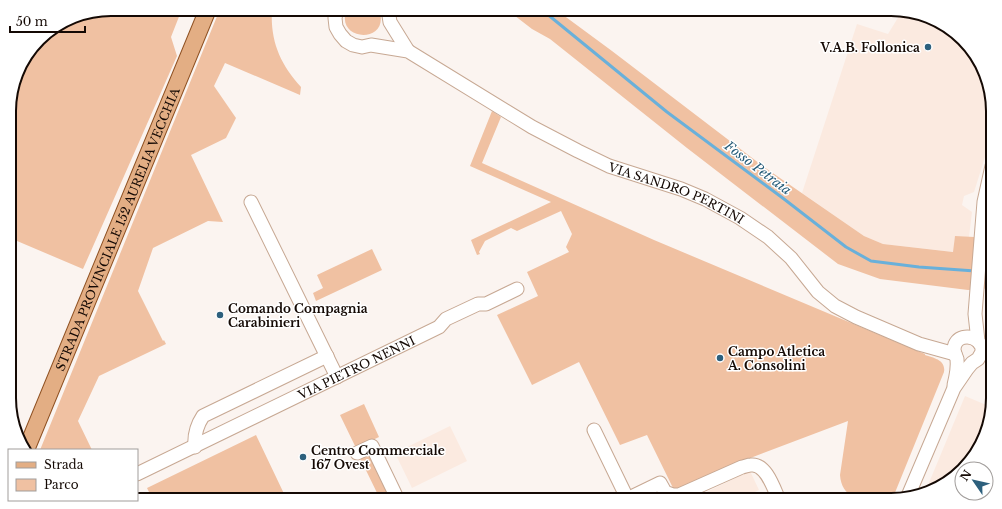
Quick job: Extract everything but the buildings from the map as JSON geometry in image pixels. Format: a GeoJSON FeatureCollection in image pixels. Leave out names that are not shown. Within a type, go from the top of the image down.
{"type":"FeatureCollection","features":[{"type":"Feature","properties":{"kind":"main road","name":"STRADA PROVINCIALE 152 AURELIA VECCHIA"},"geometry":{"type":"LineString","coordinates":[[28,444],[205,16]]}},
{"type":"Feature","properties":{"kind":"street","name":"VIA SANDRO PERTINI"},"geometry":{"type":"LineString","coordinates":[[335,16],[336,26],[340,34],[346,41],[353,45],[362,47],[371,45],[408,51],[532,127],[578,151],[609,166],[694,194],[734,214],[768,237],[781,248],[818,292],[835,306],[890,332],[956,356]]}},
{"type":"Feature","properties":{"kind":"street","name":"VIA SANDRO PERTINI"},"geometry":{"type":"LineString","coordinates":[[389,16],[390,22],[408,51]]}},
{"type":"Feature","properties":{"kind":"street"},"geometry":{"type":"LineString","coordinates":[[910,491],[954,388],[972,363],[980,356],[980,344],[975,314],[986,193]]}},
{"type":"Feature","properties":{"kind":"street"},"geometry":{"type":"LineString","coordinates":[[251,202],[337,377]]}},
{"type":"Feature","properties":{"kind":"street","name":"VIA PIETRO NENNI"},"geometry":{"type":"LineString","coordinates":[[138,474],[438,327],[446,319],[478,304],[486,304],[517,289]]}},
{"type":"Feature","properties":{"kind":"street"},"geometry":{"type":"LineString","coordinates":[[954,388],[956,356],[955,345],[962,338],[975,314]]}},
{"type":"Feature","properties":{"kind":"street"},"geometry":{"type":"LineString","coordinates":[[930,347],[971,337],[986,350]]}},
{"type":"Feature","properties":{"kind":"street","name":"VIA PIETRO NENNI"},"geometry":{"type":"LineString","coordinates":[[195,447],[194,437],[203,416],[327,356]]}},
{"type":"Feature","properties":{"kind":"street"},"geometry":{"type":"LineString","coordinates":[[956,356],[964,363],[972,363]]}},
{"type":"Feature","properties":{"kind":"street"},"geometry":{"type":"LineString","coordinates":[[594,430],[624,493]]}},
{"type":"Feature","properties":{"kind":"street"},"geometry":{"type":"LineString","coordinates":[[356,453],[372,446],[395,493]]}},
{"type":"Feature","properties":{"kind":"street"},"geometry":{"type":"LineString","coordinates":[[684,493],[742,467],[755,465],[765,470],[776,493]]}},
{"type":"Feature","properties":{"kind":"street"},"geometry":{"type":"LineString","coordinates":[[639,493],[660,483],[665,492],[668,493]]}},
{"type":"Feature","properties":{"kind":"shaded area"},"geometry":{"type":"Polygon","coordinates":[[[899,17],[921,21],[944,32],[962,48],[970,58],[979,75],[983,87],[986,111],[986,154],[974,192],[964,196],[962,205],[972,212],[969,237],[955,237],[954,252],[883,244],[864,236],[802,193],[857,24],[888,34],[899,17]]]}},
{"type":"Feature","properties":{"kind":"shaded area"},"geometry":{"type":"Polygon","coordinates":[[[965,396],[985,405],[983,422],[979,434],[970,451],[962,461],[954,461],[954,469],[928,485],[965,396]]]}},
{"type":"Feature","properties":{"kind":"shaded area"},"geometry":{"type":"Polygon","coordinates":[[[450,426],[467,461],[412,488],[395,453],[450,426]]]}},
{"type":"Feature","properties":{"kind":"shaded area"},"geometry":{"type":"Polygon","coordinates":[[[750,471],[759,490],[753,493],[704,493],[750,471]]]}},
{"type":"Feature","properties":{"kind":"green space"},"geometry":{"type":"Polygon","coordinates":[[[105,16],[179,16],[171,37],[177,56],[83,269],[16,241],[16,105],[23,75],[32,58],[44,44],[58,32],[75,23],[105,16]]]}},
{"type":"Feature","properties":{"kind":"green space"},"geometry":{"type":"Polygon","coordinates":[[[217,16],[272,16],[273,31],[278,51],[287,70],[301,87],[300,95],[225,63],[214,86],[236,118],[226,138],[191,155],[223,222],[208,221],[153,248],[138,291],[163,341],[164,340],[166,344],[99,376],[78,421],[92,449],[40,449],[217,16]]]}},
{"type":"Feature","properties":{"kind":"green space"},"geometry":{"type":"Polygon","coordinates":[[[346,16],[380,16],[381,21],[378,29],[371,34],[363,35],[354,33],[348,28],[345,20],[346,16]]]}},
{"type":"Feature","properties":{"kind":"green space"},"geometry":{"type":"Polygon","coordinates":[[[515,16],[564,16],[764,167],[864,236],[883,244],[953,252],[955,236],[986,238],[986,289],[968,290],[880,279],[838,264],[687,148],[550,39],[532,29],[515,16]]]}},
{"type":"Feature","properties":{"kind":"green space","name":"Campo Atletica A. Consolini"},"geometry":{"type":"Polygon","coordinates":[[[492,111],[501,117],[482,163],[654,240],[939,360],[943,365],[944,372],[895,493],[848,493],[846,491],[842,484],[840,475],[848,421],[753,457],[674,490],[647,435],[620,445],[579,362],[532,385],[497,315],[538,296],[527,272],[569,252],[566,247],[572,234],[561,211],[517,231],[511,228],[485,241],[479,252],[480,254],[477,255],[471,240],[551,202],[470,166],[492,111]]]}},
{"type":"Feature","properties":{"kind":"green space"},"geometry":{"type":"Polygon","coordinates":[[[372,249],[382,270],[316,301],[313,293],[323,288],[317,275],[372,249]]]}},
{"type":"Feature","properties":{"kind":"green space"},"geometry":{"type":"Polygon","coordinates":[[[364,404],[379,437],[356,448],[340,415],[364,404]]]}},
{"type":"Feature","properties":{"kind":"green space"},"geometry":{"type":"Polygon","coordinates":[[[256,435],[284,493],[150,493],[147,488],[256,435]]]}},
{"type":"Feature","properties":{"kind":"green space"},"geometry":{"type":"Polygon","coordinates":[[[370,453],[389,493],[377,493],[360,458],[370,453]]]}},
{"type":"Feature","properties":{"kind":"waterway","name":"Fosso Petraia"},"geometry":{"type":"LineString","coordinates":[[550,16],[667,112],[846,247],[871,261],[919,267],[975,271]]}},
{"type":"Feature","properties":{"kind":"waterway","name":"Fosso Petraia"},"geometry":{"type":"LineString","coordinates":[[982,272],[986,272]]}},
{"type":"Feature","properties":{"kind":"place","name":"V.A.B. Follonica"},"geometry":{"type":"Point","coordinates":[928,47]}},
{"type":"Feature","properties":{"kind":"place","name":"Comando Compagnia Carabinieri"},"geometry":{"type":"Point","coordinates":[220,315]}},
{"type":"Feature","properties":{"kind":"place","name":"Campo Atletica A. Consolini"},"geometry":{"type":"Point","coordinates":[720,358]}},
{"type":"Feature","properties":{"kind":"place","name":"Centro Commerciale 167 Ovest"},"geometry":{"type":"Point","coordinates":[303,457]}}]}
